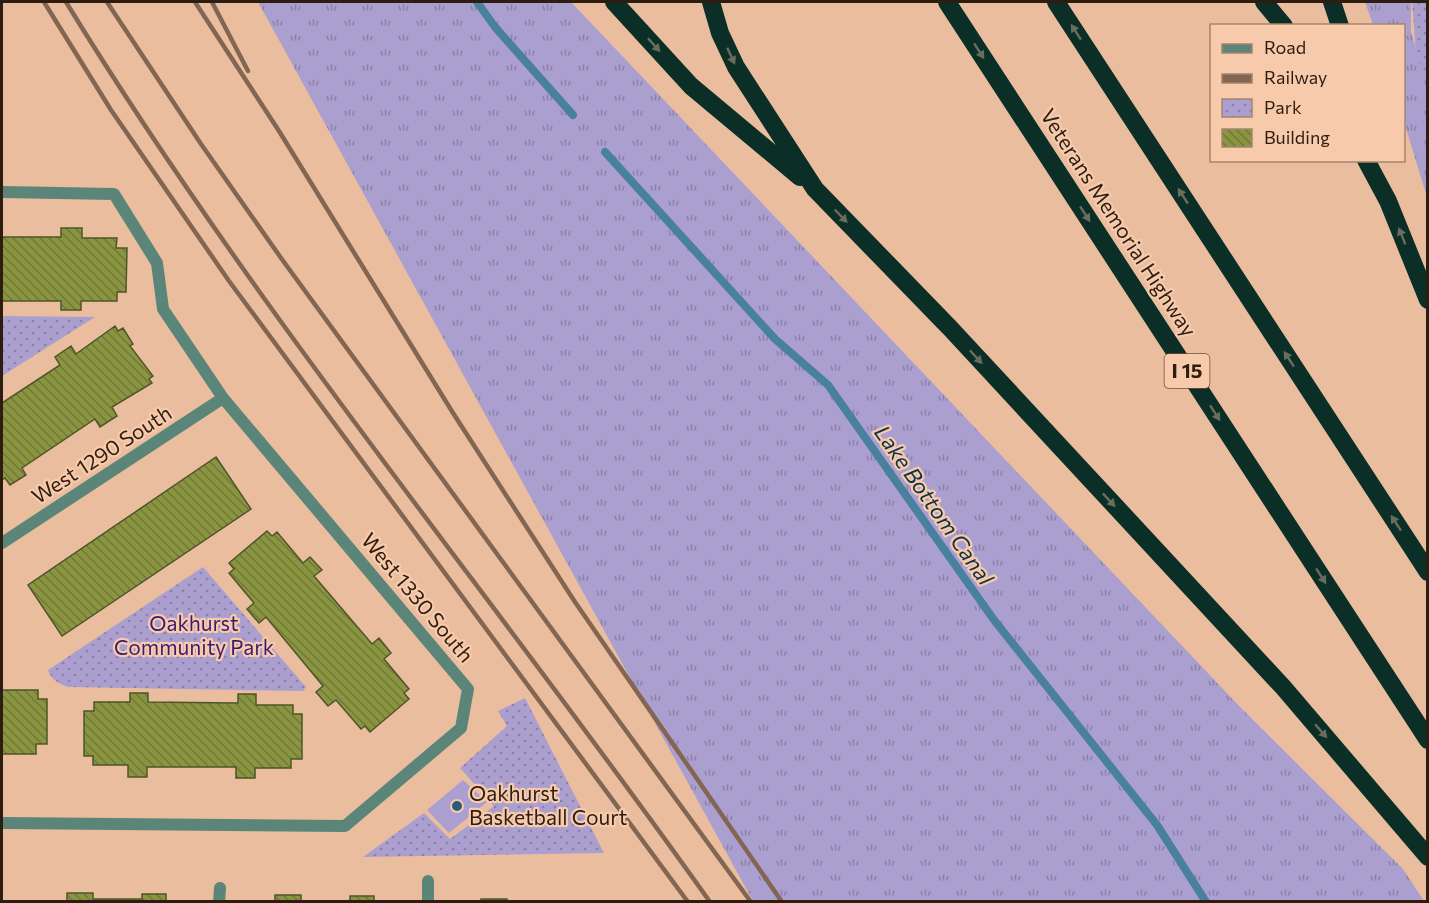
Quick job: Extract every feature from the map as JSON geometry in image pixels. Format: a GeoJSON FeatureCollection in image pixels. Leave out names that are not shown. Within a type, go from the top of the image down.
{"type":"FeatureCollection","features":[{"type":"Feature","properties":{"kind":"highway"},"geometry":{"type":"LineString","coordinates":[[614,2],[691,86],[815,189],[950,328],[1283,687],[1428,857]]}},
{"type":"Feature","properties":{"kind":"highway"},"geometry":{"type":"LineString","coordinates":[[711,2],[720,33],[736,67],[815,189]]}},
{"type":"Feature","properties":{"kind":"highway","name":"Veterans Memorial Highway"},"geometry":{"type":"LineString","coordinates":[[947,2],[1428,740]]}},
{"type":"Feature","properties":{"kind":"highway"},"geometry":{"type":"LineString","coordinates":[[1056,2],[1428,572]]}},
{"type":"Feature","properties":{"kind":"highway"},"geometry":{"type":"LineString","coordinates":[[1264,2],[1282,24]]}},
{"type":"Feature","properties":{"kind":"highway"},"geometry":{"type":"LineString","coordinates":[[1332,2],[1339,24]]}},
{"type":"Feature","properties":{"kind":"highway"},"geometry":{"type":"LineString","coordinates":[[1367,162],[1388,201],[1428,300]]}},
{"type":"Feature","properties":{"kind":"highway"},"geometry":{"type":"LineString","coordinates":[[1378,162],[1388,201]]}},
{"type":"Feature","properties":{"kind":"street"},"geometry":{"type":"LineString","coordinates":[[2,192],[114,194],[157,263],[163,309],[223,398]]}},
{"type":"Feature","properties":{"kind":"street","name":"West 1290 South"},"geometry":{"type":"LineString","coordinates":[[2,543],[223,398]]}},
{"type":"Feature","properties":{"kind":"street","name":"West 1330 South"},"geometry":{"type":"LineString","coordinates":[[2,823],[345,826],[461,728],[468,689],[223,398]]}},
{"type":"Feature","properties":{"kind":"street"},"geometry":{"type":"LineString","coordinates":[[428,881],[428,902]]}},
{"type":"Feature","properties":{"kind":"street"},"geometry":{"type":"LineString","coordinates":[[219,902],[220,888]]}},
{"type":"Feature","properties":{"kind":"green space"},"geometry":{"type":"Polygon","coordinates":[[[258,2],[571,2],[1242,709],[1403,869],[1424,901],[753,901],[258,2]]]}},
{"type":"Feature","properties":{"kind":"green space"},"geometry":{"type":"Polygon","coordinates":[[[1365,2],[1411,2],[1411,32],[1427,84],[1427,197],[1405,125],[1405,24],[1373,24],[1365,2]]]}},
{"type":"Feature","properties":{"kind":"green space"},"geometry":{"type":"Polygon","coordinates":[[[1412,2],[1427,2],[1427,85],[1416,53],[1412,2]]]}},
{"type":"Feature","properties":{"kind":"green space"},"geometry":{"type":"Polygon","coordinates":[[[2,316],[95,317],[2,376],[2,316]]]}},
{"type":"Feature","properties":{"kind":"green space","name":"Oakhurst Community Park"},"geometry":{"type":"Polygon","coordinates":[[[203,567],[306,687],[303,691],[69,687],[53,679],[48,670],[203,567]]]}},
{"type":"Feature","properties":{"kind":"green space"},"geometry":{"type":"Polygon","coordinates":[[[525,698],[604,853],[363,857],[424,813],[450,839],[494,806],[460,768],[507,726],[498,711],[525,698]]]}},
{"type":"Feature","properties":{"kind":"green space","name":"Oakhurst Basketball Court"},"geometry":{"type":"Polygon","coordinates":[[[463,780],[487,802],[449,833],[427,810],[463,780]]]}},
{"type":"Feature","properties":{"kind":"building"},"geometry":{"type":"Polygon","coordinates":[[[61,228],[82,228],[82,238],[117,238],[116,248],[127,248],[126,292],[117,292],[117,301],[81,301],[81,310],[61,310],[61,301],[2,301],[2,237],[61,237],[61,228]]]}},
{"type":"Feature","properties":{"kind":"building"},"geometry":{"type":"Polygon","coordinates":[[[115,326],[118,331],[123,328],[133,344],[130,346],[153,376],[149,379],[152,383],[112,407],[117,416],[100,427],[95,419],[22,468],[26,475],[10,485],[5,478],[2,480],[2,403],[60,365],[55,357],[71,346],[76,354],[115,326]]]}},
{"type":"Feature","properties":{"kind":"building"},"geometry":{"type":"Polygon","coordinates":[[[216,457],[251,509],[62,636],[28,585],[216,457]]]}},
{"type":"Feature","properties":{"kind":"building"},"geometry":{"type":"Polygon","coordinates":[[[267,531],[272,536],[277,532],[303,563],[310,557],[322,570],[314,576],[372,644],[379,638],[391,653],[384,659],[409,689],[404,693],[409,699],[370,732],[365,726],[361,729],[336,700],[328,706],[316,692],[323,686],[266,617],[259,623],[247,609],[254,603],[229,573],[234,569],[229,563],[267,531]]]}},
{"type":"Feature","properties":{"kind":"building"},"geometry":{"type":"Polygon","coordinates":[[[2,690],[38,690],[38,699],[47,699],[47,744],[36,744],[36,754],[2,754],[2,690]]]}},
{"type":"Feature","properties":{"kind":"building"},"geometry":{"type":"Polygon","coordinates":[[[130,693],[148,693],[148,702],[238,703],[238,694],[256,694],[256,705],[293,705],[293,714],[302,714],[302,759],[291,759],[291,768],[255,768],[255,778],[236,778],[236,767],[147,767],[147,777],[128,777],[128,765],[93,765],[93,756],[84,756],[84,711],[94,711],[94,702],[130,702],[130,693]]]}},
{"type":"Feature","properties":{"kind":"building"},"geometry":{"type":"Polygon","coordinates":[[[67,893],[93,893],[93,899],[142,899],[142,894],[166,894],[166,902],[67,902],[67,893]]]}},
{"type":"Feature","properties":{"kind":"building"},"geometry":{"type":"Polygon","coordinates":[[[275,895],[301,895],[301,902],[275,902],[275,895]]]}},
{"type":"Feature","properties":{"kind":"building"},"geometry":{"type":"Polygon","coordinates":[[[350,896],[374,896],[374,902],[350,902],[350,896]]]}},
{"type":"Feature","properties":{"kind":"building"},"geometry":{"type":"Polygon","coordinates":[[[481,899],[507,899],[507,902],[481,902],[481,899]]]}},
{"type":"Feature","properties":{"kind":"waterway","name":"Lake Bottom Canal"},"geometry":{"type":"LineString","coordinates":[[477,2],[495,27],[573,115]]}},
{"type":"Feature","properties":{"kind":"waterway","name":"Lake Bottom Canal"},"geometry":{"type":"LineString","coordinates":[[605,152],[775,339],[828,385],[994,620],[1157,825],[1206,902]]}},
{"type":"Feature","properties":{"kind":"railway"},"geometry":{"type":"LineString","coordinates":[[44,2],[111,110],[229,281],[688,902]]}},
{"type":"Feature","properties":{"kind":"railway"},"geometry":{"type":"LineString","coordinates":[[66,2],[140,119],[298,346],[547,679],[710,902]]}},
{"type":"Feature","properties":{"kind":"railway"},"geometry":{"type":"LineString","coordinates":[[107,2],[201,144],[281,258],[751,902]]}},
{"type":"Feature","properties":{"kind":"railway"},"geometry":{"type":"LineString","coordinates":[[195,2],[279,131],[453,413],[575,602],[782,902]]}},
{"type":"Feature","properties":{"kind":"railway"},"geometry":{"type":"LineString","coordinates":[[212,2],[248,71]]}},
{"type":"Feature","properties":{"kind":"place","name":"Oakhurst Basketball Court"},"geometry":{"type":"Point","coordinates":[457,806]}}]}
